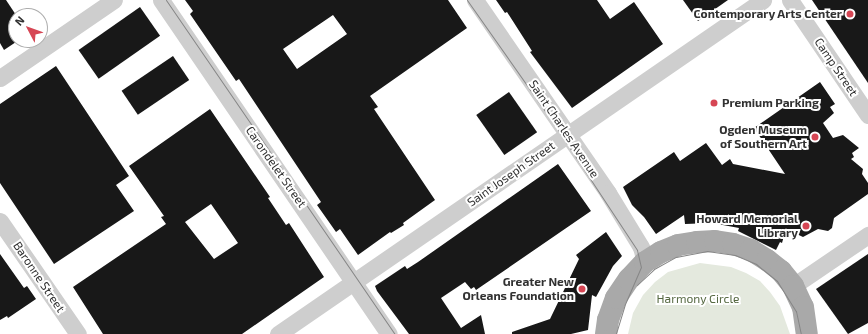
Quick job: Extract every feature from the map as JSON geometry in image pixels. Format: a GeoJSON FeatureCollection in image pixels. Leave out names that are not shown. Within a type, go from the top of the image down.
{"type":"FeatureCollection","features":[{"type":"Feature","properties":{"kind":"main road"},"geometry":{"type":"LineString","coordinates":[[606,334],[608,320],[616,298],[629,279],[645,262],[661,252],[678,246],[709,242],[733,244],[751,250],[767,260],[781,272],[792,286],[803,307],[807,334]]}},
{"type":"Feature","properties":{"kind":"street"},"geometry":{"type":"LineString","coordinates":[[0,78],[114,0]]}},
{"type":"Feature","properties":{"kind":"street","name":"Carondelet Street"},"geometry":{"type":"LineString","coordinates":[[160,0],[355,281],[390,334]]}},
{"type":"Feature","properties":{"kind":"street","name":"Saint Charles Avenue"},"geometry":{"type":"LineString","coordinates":[[475,0],[608,193],[638,243],[645,262]]}},
{"type":"Feature","properties":{"kind":"street","name":"Saint Joseph Street"},"geometry":{"type":"LineString","coordinates":[[278,334],[763,0]]}},
{"type":"Feature","properties":{"kind":"street","name":"Camp Street"},"geometry":{"type":"LineString","coordinates":[[790,0],[868,115]]}},
{"type":"Feature","properties":{"kind":"street","name":"Baronne Street"},"geometry":{"type":"LineString","coordinates":[[0,221],[78,334]]}},
{"type":"Feature","properties":{"kind":"street"},"geometry":{"type":"LineString","coordinates":[[792,286],[868,235]]}},
{"type":"Feature","properties":{"kind":"green space","name":"Harmony Circle"},"geometry":{"type":"Polygon","coordinates":[[[700,263],[731,267],[760,281],[780,306],[790,334],[628,334],[633,313],[643,295],[655,282],[668,272],[700,263]]]}},
{"type":"Feature","properties":{"kind":"building"},"geometry":{"type":"Polygon","coordinates":[[[0,0],[6,0],[11,8],[8,8],[8,47],[4,50],[0,43],[0,0]]]}},
{"type":"Feature","properties":{"kind":"building"},"geometry":{"type":"Polygon","coordinates":[[[185,0],[448,0],[467,28],[370,96],[378,107],[374,109],[435,200],[403,223],[404,225],[391,233],[390,232],[358,255],[340,229],[336,232],[317,205],[321,202],[239,79],[236,81],[190,14],[193,11],[185,0]],[[333,15],[283,49],[297,69],[347,34],[333,15]]]}},
{"type":"Feature","properties":{"kind":"building"},"geometry":{"type":"Polygon","coordinates":[[[496,0],[597,0],[610,19],[634,2],[663,44],[572,108],[530,52],[532,51],[507,12],[505,13],[496,0]]]}},
{"type":"Feature","properties":{"kind":"building"},"geometry":{"type":"Polygon","coordinates":[[[683,0],[728,0],[698,21],[683,0]]]}},
{"type":"Feature","properties":{"kind":"building"},"geometry":{"type":"Polygon","coordinates":[[[812,0],[868,0],[868,83],[812,0]]]}},
{"type":"Feature","properties":{"kind":"building"},"geometry":{"type":"Polygon","coordinates":[[[140,7],[160,36],[99,79],[79,50],[140,7]]]}},
{"type":"Feature","properties":{"kind":"building"},"geometry":{"type":"Polygon","coordinates":[[[173,56],[189,80],[138,115],[122,91],[173,56]]]}},
{"type":"Feature","properties":{"kind":"building"},"geometry":{"type":"Polygon","coordinates":[[[56,66],[129,176],[116,185],[134,211],[54,264],[0,183],[0,104],[56,66]]]}},
{"type":"Feature","properties":{"kind":"building"},"geometry":{"type":"Polygon","coordinates":[[[820,82],[835,104],[830,107],[834,113],[823,123],[833,138],[843,135],[859,148],[852,153],[854,157],[851,159],[863,169],[862,174],[868,183],[868,194],[834,218],[832,228],[828,231],[818,229],[803,237],[786,229],[782,243],[780,242],[776,250],[738,231],[739,228],[712,223],[685,224],[684,215],[656,234],[644,217],[632,205],[623,187],[674,152],[680,161],[706,143],[722,165],[730,159],[733,164],[785,174],[754,128],[820,82]]]}},
{"type":"Feature","properties":{"kind":"building"},"geometry":{"type":"Polygon","coordinates":[[[509,92],[537,132],[504,155],[476,115],[509,92]]]}},
{"type":"Feature","properties":{"kind":"building"},"geometry":{"type":"Polygon","coordinates":[[[210,109],[270,197],[268,198],[286,225],[289,223],[324,277],[242,334],[103,334],[73,287],[166,224],[161,217],[164,216],[129,166],[210,109]],[[211,204],[185,222],[214,259],[238,243],[211,204]]]}},
{"type":"Feature","properties":{"kind":"building"},"geometry":{"type":"Polygon","coordinates":[[[558,164],[591,211],[476,290],[474,287],[471,289],[465,282],[441,298],[461,328],[481,315],[485,334],[409,334],[377,291],[375,286],[405,266],[407,269],[418,262],[558,164]]]}},
{"type":"Feature","properties":{"kind":"building","name":"Greater New Orleans Foundation"},"geometry":{"type":"Polygon","coordinates":[[[606,232],[622,256],[613,266],[596,297],[592,295],[588,330],[571,334],[512,334],[512,332],[550,319],[579,259],[576,255],[606,232]]]}},
{"type":"Feature","properties":{"kind":"building"},"geometry":{"type":"Polygon","coordinates":[[[0,254],[24,288],[27,286],[36,299],[8,318],[7,316],[0,320],[0,254]]]}},
{"type":"Feature","properties":{"kind":"building"},"geometry":{"type":"Polygon","coordinates":[[[868,254],[868,323],[848,334],[816,289],[868,254]]]}},
{"type":"Feature","properties":{"kind":"tram line"},"geometry":{"type":"LineString","coordinates":[[166,0],[395,334]]}},
{"type":"Feature","properties":{"kind":"tram line"},"geometry":{"type":"LineString","coordinates":[[467,0],[554,124],[637,250],[641,267],[625,304],[616,334]]}},
{"type":"Feature","properties":{"kind":"tram line"},"geometry":{"type":"LineString","coordinates":[[637,285],[654,269],[676,257],[707,251],[735,255],[756,264],[777,281],[796,311],[801,334]]}},
{"type":"Feature","properties":{"kind":"place","name":"Contemporary Arts Center"},"geometry":{"type":"Point","coordinates":[850,14]}},
{"type":"Feature","properties":{"kind":"place","name":"Premium Parking"},"geometry":{"type":"Point","coordinates":[714,103]}},
{"type":"Feature","properties":{"kind":"place","name":"Ogden Museum of Southern Art"},"geometry":{"type":"Point","coordinates":[815,137]}},
{"type":"Feature","properties":{"kind":"place","name":"Howard Memorial Library"},"geometry":{"type":"Point","coordinates":[806,226]}},
{"type":"Feature","properties":{"kind":"place","name":"Greater New Orleans Foundation"},"geometry":{"type":"Point","coordinates":[582,289]}}]}
